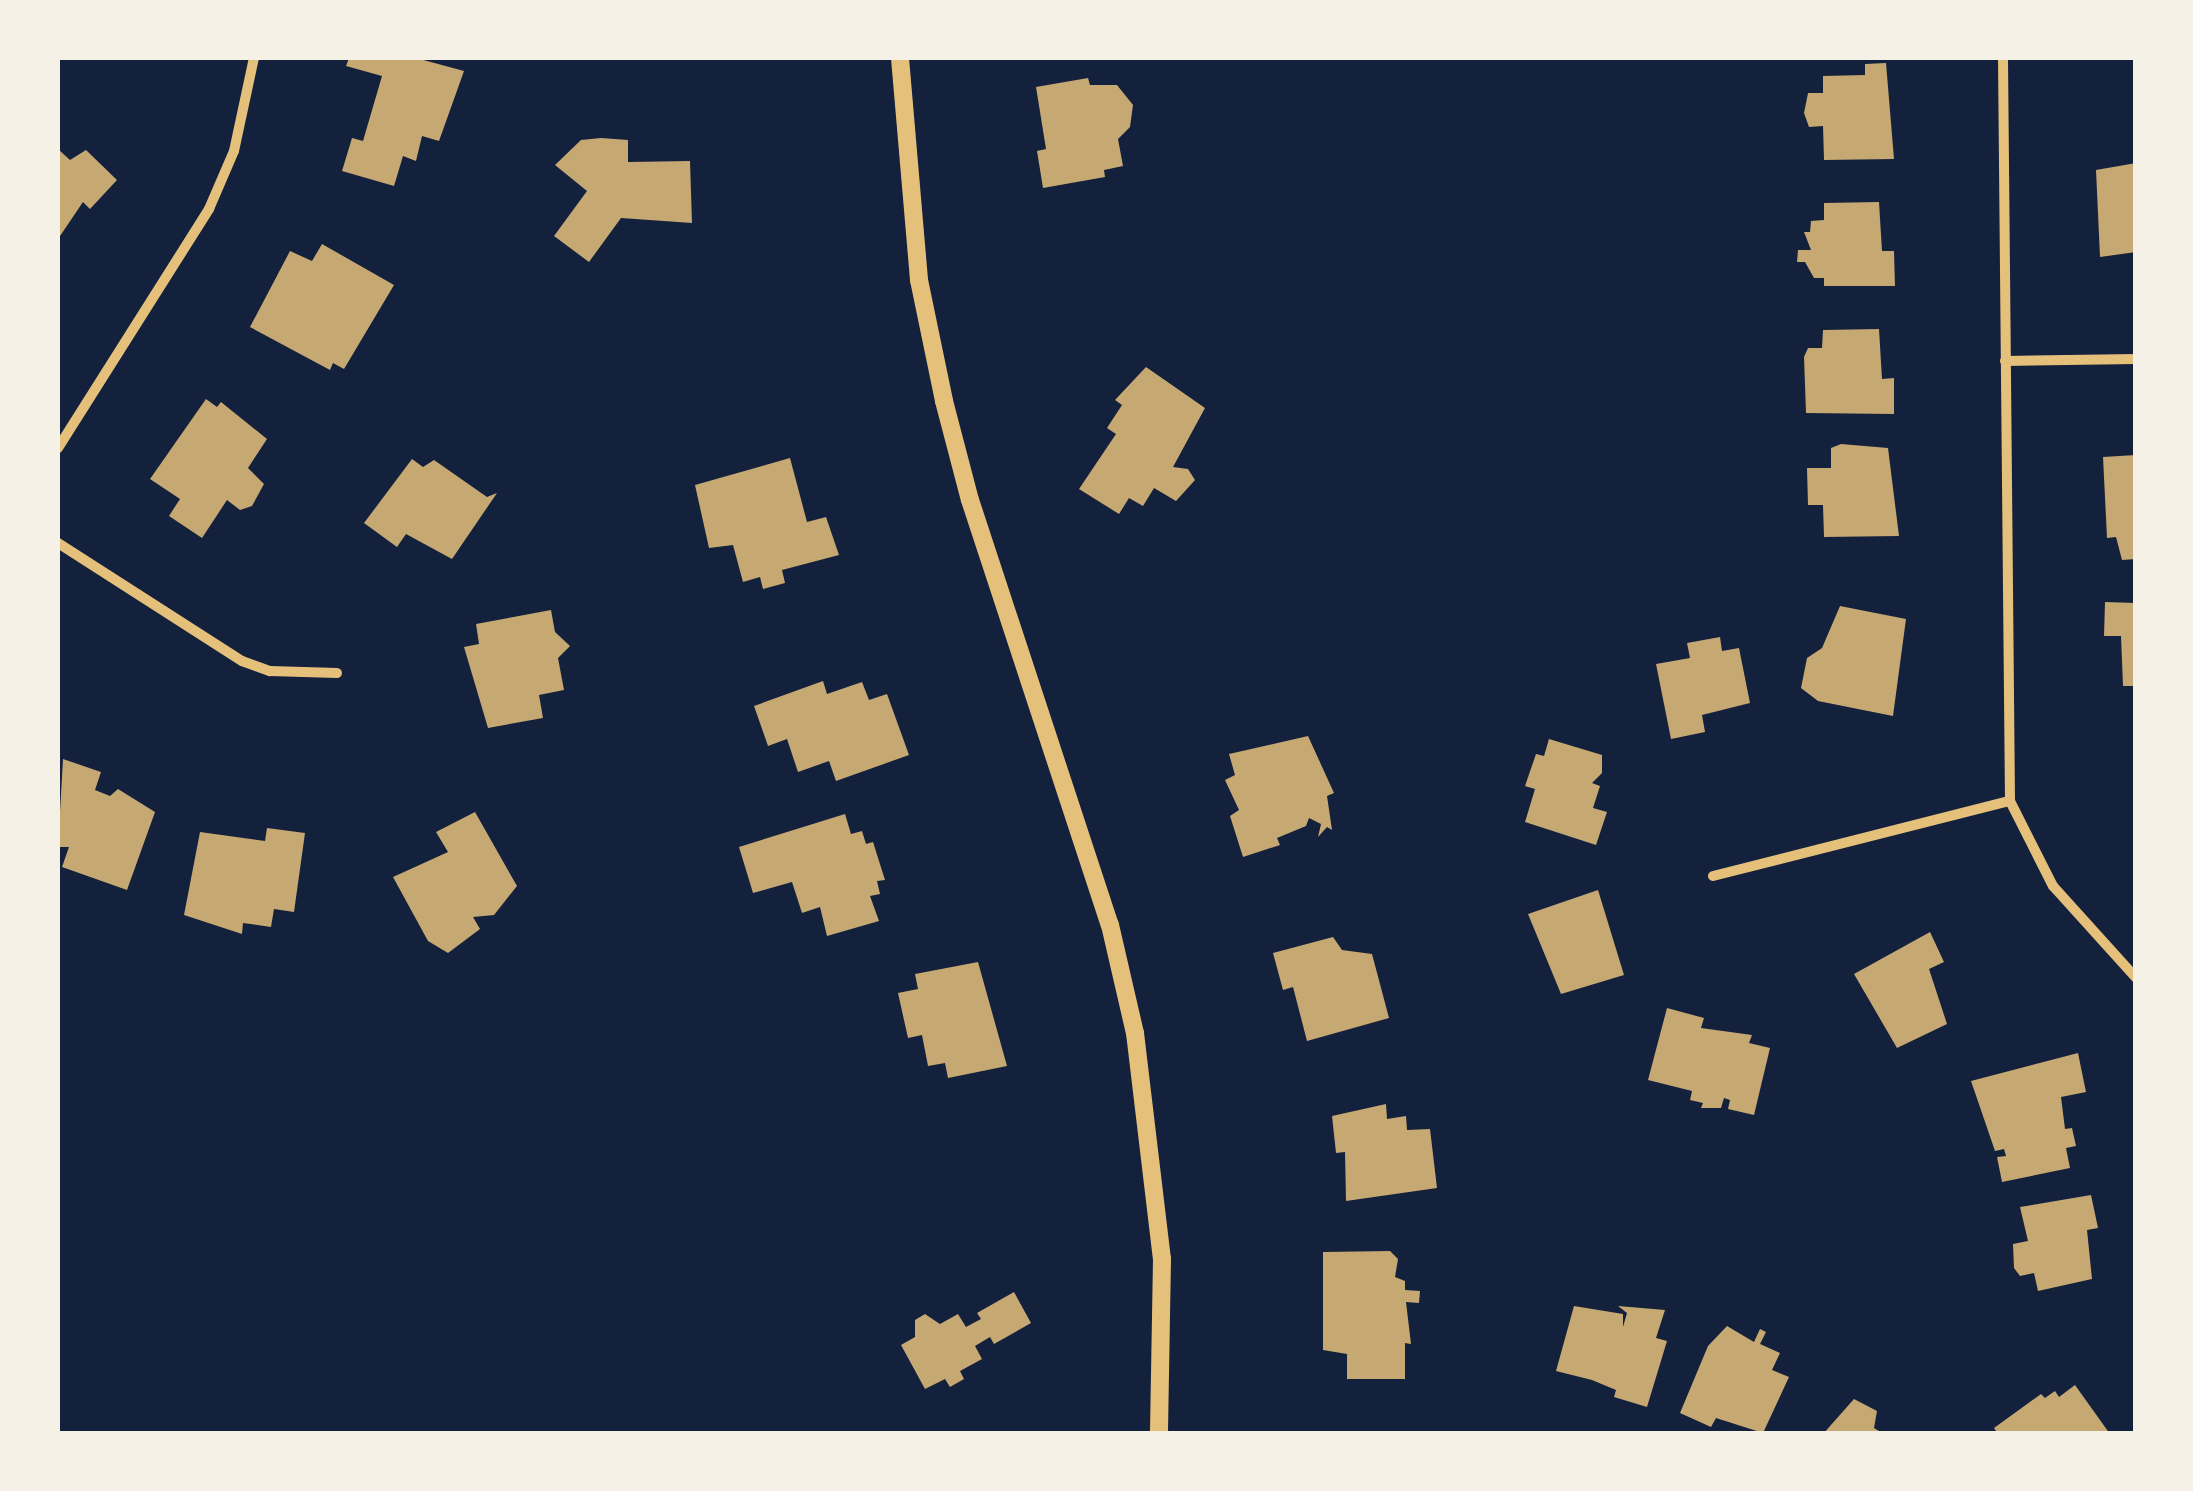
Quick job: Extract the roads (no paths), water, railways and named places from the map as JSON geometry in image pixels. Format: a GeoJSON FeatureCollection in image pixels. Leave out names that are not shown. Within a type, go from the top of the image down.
{"type":"FeatureCollection","features":[{"type":"Feature","properties":{"kind":"street"},"geometry":{"type":"LineString","coordinates":[[58,448],[209,209],[234,152],[254,58]]}},
{"type":"Feature","properties":{"kind":"street"},"geometry":{"type":"LineString","coordinates":[[900,58],[914,246],[944,401],[970,500],[1110,926],[1135,1033],[1162,1259],[1159,1434]]}},
{"type":"Feature","properties":{"kind":"street"},"geometry":{"type":"LineString","coordinates":[[2003,58],[2010,801],[2053,886],[2136,978]]}},
{"type":"Feature","properties":{"kind":"street"},"geometry":{"type":"LineString","coordinates":[[2005,361],[2136,359]]}},
{"type":"Feature","properties":{"kind":"street"},"geometry":{"type":"LineString","coordinates":[[58,543],[242,661],[270,672],[336,673]]}},
{"type":"Feature","properties":{"kind":"street"},"geometry":{"type":"LineString","coordinates":[[1712,876],[2010,801]]}}]}
